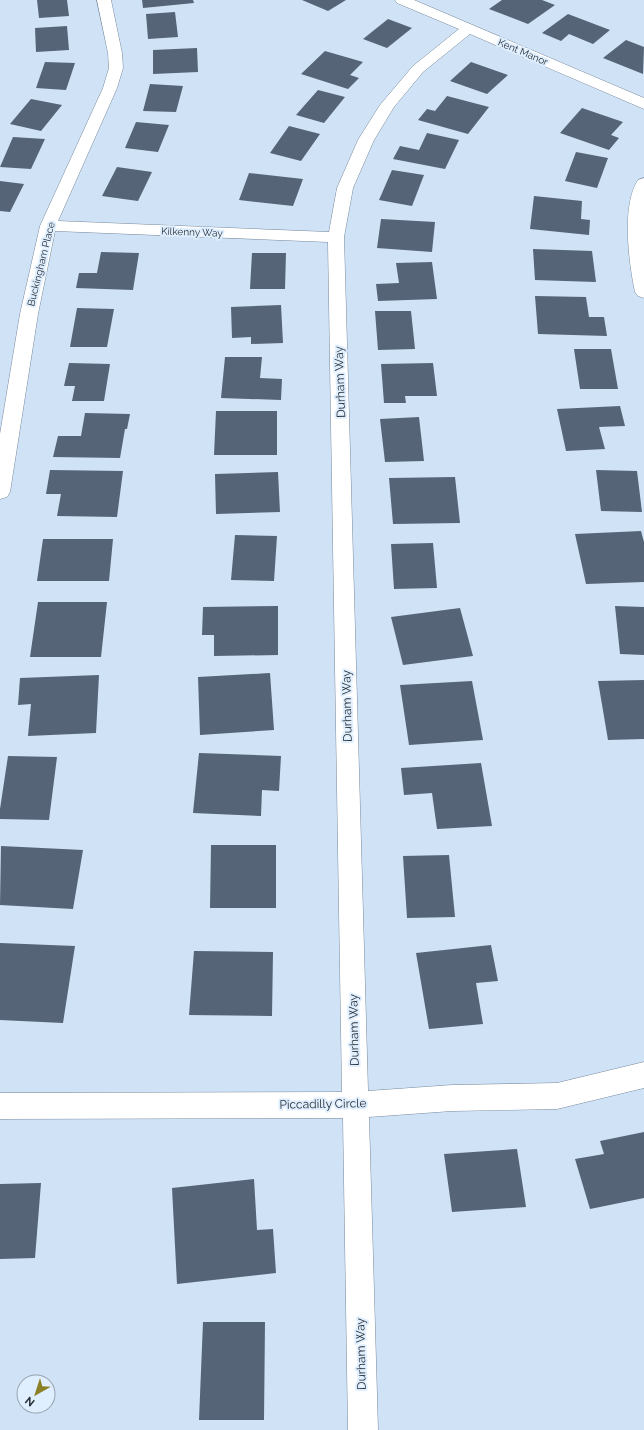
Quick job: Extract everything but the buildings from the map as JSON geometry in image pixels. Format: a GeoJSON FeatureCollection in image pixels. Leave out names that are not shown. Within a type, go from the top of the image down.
{"type":"FeatureCollection","features":[{"type":"Feature","properties":{"kind":"street","name":"Buckingham Place"},"geometry":{"type":"LineString","coordinates":[[0,492],[28,314],[48,226],[110,88],[116,68],[104,0]]}},
{"type":"Feature","properties":{"kind":"street","name":"Kent Manor"},"geometry":{"type":"LineString","coordinates":[[402,0],[644,104]]}},
{"type":"Feature","properties":{"kind":"street","name":"Durham Way"},"geometry":{"type":"LineString","coordinates":[[363,1430],[336,237],[345,188],[366,140],[388,105],[418,69],[468,28]]}},
{"type":"Feature","properties":{"kind":"street"},"geometry":{"type":"LineString","coordinates":[[644,183],[636,214],[638,268],[644,292]]}},
{"type":"Feature","properties":{"kind":"street","name":"Kilkenny Way"},"geometry":{"type":"LineString","coordinates":[[48,226],[336,237]]}},
{"type":"Feature","properties":{"kind":"street","name":"Piccadilly Circle"},"geometry":{"type":"LineString","coordinates":[[0,1106],[355,1104],[452,1098],[557,1096],[644,1075]]}}]}
